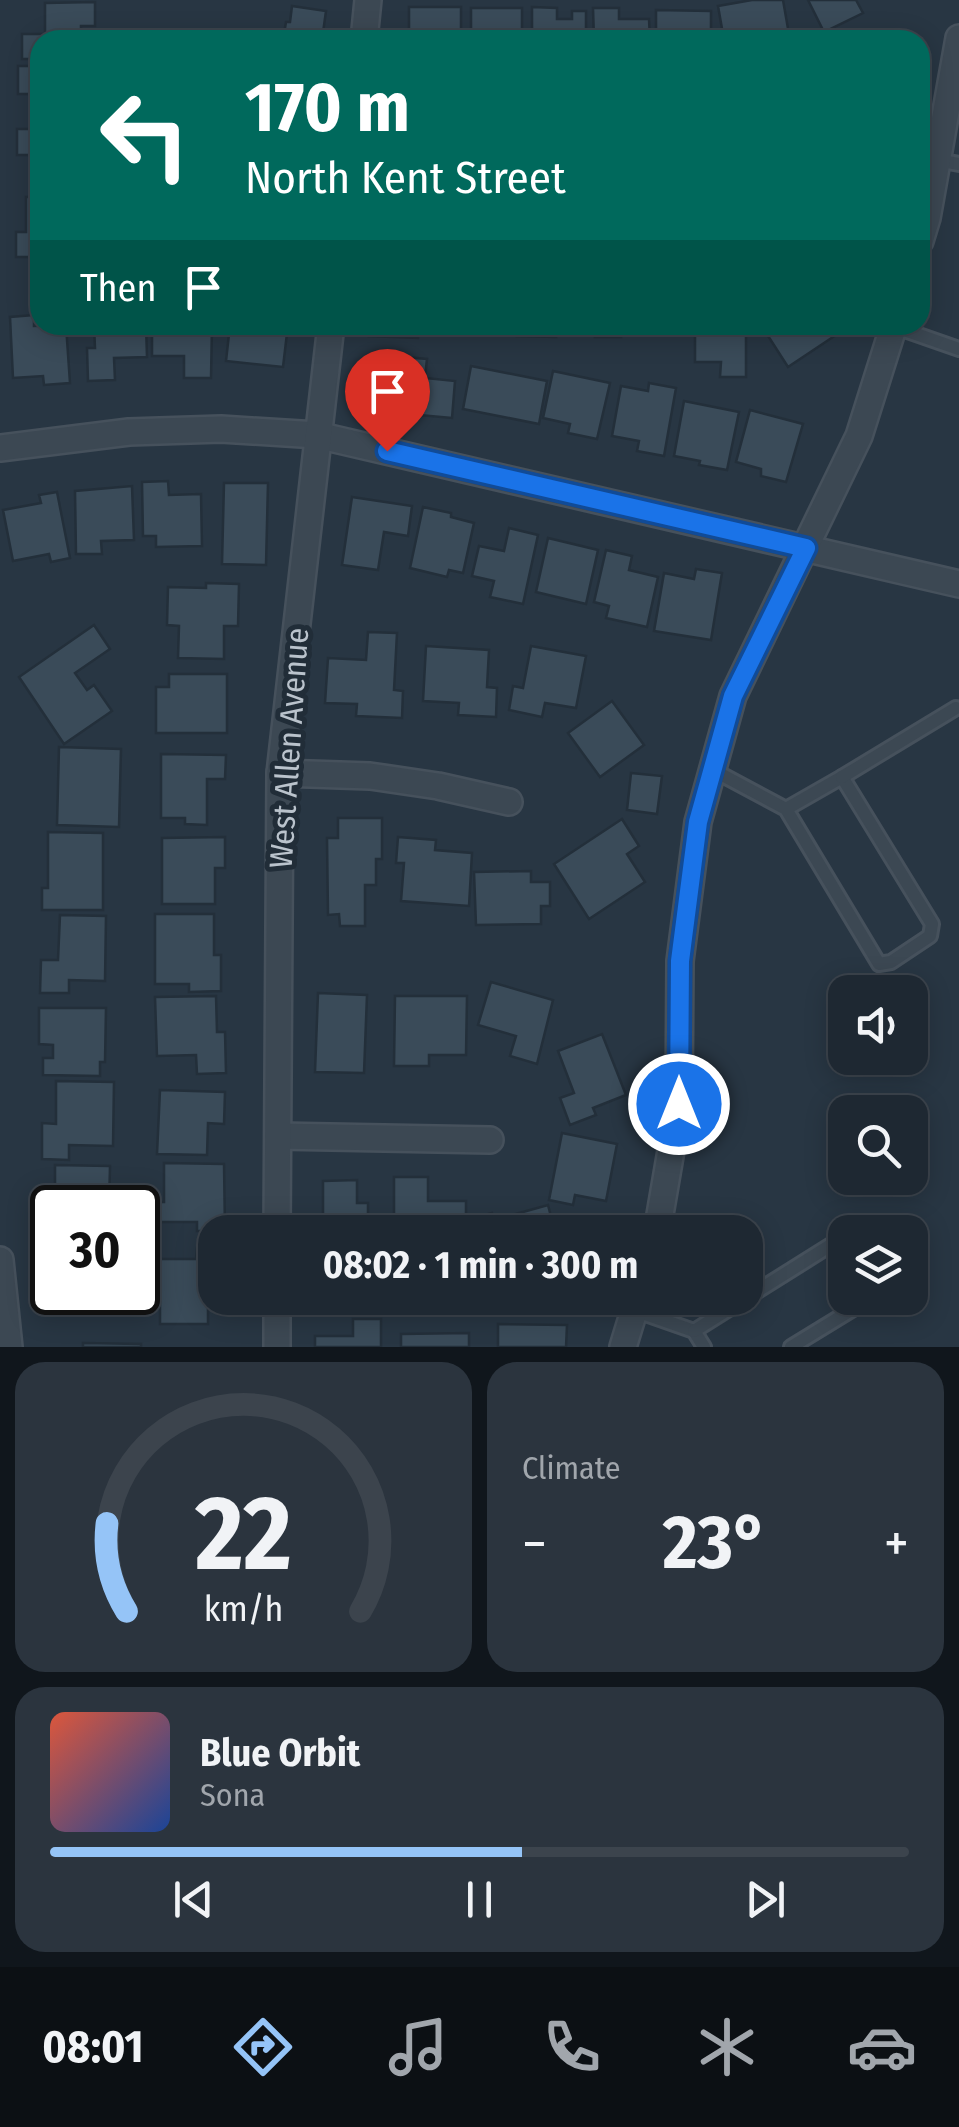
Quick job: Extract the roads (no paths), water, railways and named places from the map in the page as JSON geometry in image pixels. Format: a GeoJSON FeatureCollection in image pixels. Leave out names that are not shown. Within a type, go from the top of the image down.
{"type":"FeatureCollection","features":[{"type":"Feature","properties":{"kind":"street"},"geometry":{"type":"LineString","coordinates":[[365,30],[368,0]]}},
{"type":"Feature","properties":{"kind":"street"},"geometry":{"type":"LineString","coordinates":[[930,210],[948,162],[959,38]]}},
{"type":"Feature","properties":{"kind":"street","name":"West Allen Avenue"},"geometry":{"type":"LineString","coordinates":[[277,1215],[280,774],[330,335]]}},
{"type":"Feature","properties":{"kind":"street"},"geometry":{"type":"LineString","coordinates":[[660,1215],[679,1104],[680,961],[698,822],[733,696],[859,436],[891,335]]}},
{"type":"Feature","properties":{"kind":"street"},"geometry":{"type":"LineString","coordinates":[[0,448],[147,432],[221,430],[317,435],[959,584]]}},
{"type":"Feature","properties":{"kind":"street"},"geometry":{"type":"LineString","coordinates":[[280,774],[370,776],[509,802]]}},
{"type":"Feature","properties":{"kind":"street"},"geometry":{"type":"LineString","coordinates":[[278,1136],[490,1140]]}},
{"type":"Feature","properties":{"kind":"street"},"geometry":{"type":"LineString","coordinates":[[0,1260],[9,1347]]}},
{"type":"Feature","properties":{"kind":"street"},"geometry":{"type":"LineString","coordinates":[[277,1315],[277,1347]]}},
{"type":"Feature","properties":{"kind":"street"},"geometry":{"type":"LineString","coordinates":[[623,1347],[633,1315]]}},
{"type":"Feature","properties":{"kind":"lane"},"geometry":{"type":"LineString","coordinates":[[921,335],[959,349]]}},
{"type":"Feature","properties":{"kind":"lane"},"geometry":{"type":"LineString","coordinates":[[786,809],[956,708]]}},
{"type":"Feature","properties":{"kind":"lane"},"geometry":{"type":"LineString","coordinates":[[713,770],[786,809],[878,964],[891,962],[930,936],[932,924],[842,777]]}},
{"type":"Feature","properties":{"kind":"lane"},"geometry":{"type":"LineString","coordinates":[[694,1332],[828,1248]]}},
{"type":"Feature","properties":{"kind":"lane"},"geometry":{"type":"LineString","coordinates":[[659,1315],[694,1332],[704,1347]]}},
{"type":"Feature","properties":{"kind":"lane"},"geometry":{"type":"LineString","coordinates":[[792,1347],[844,1315]]}}]}
